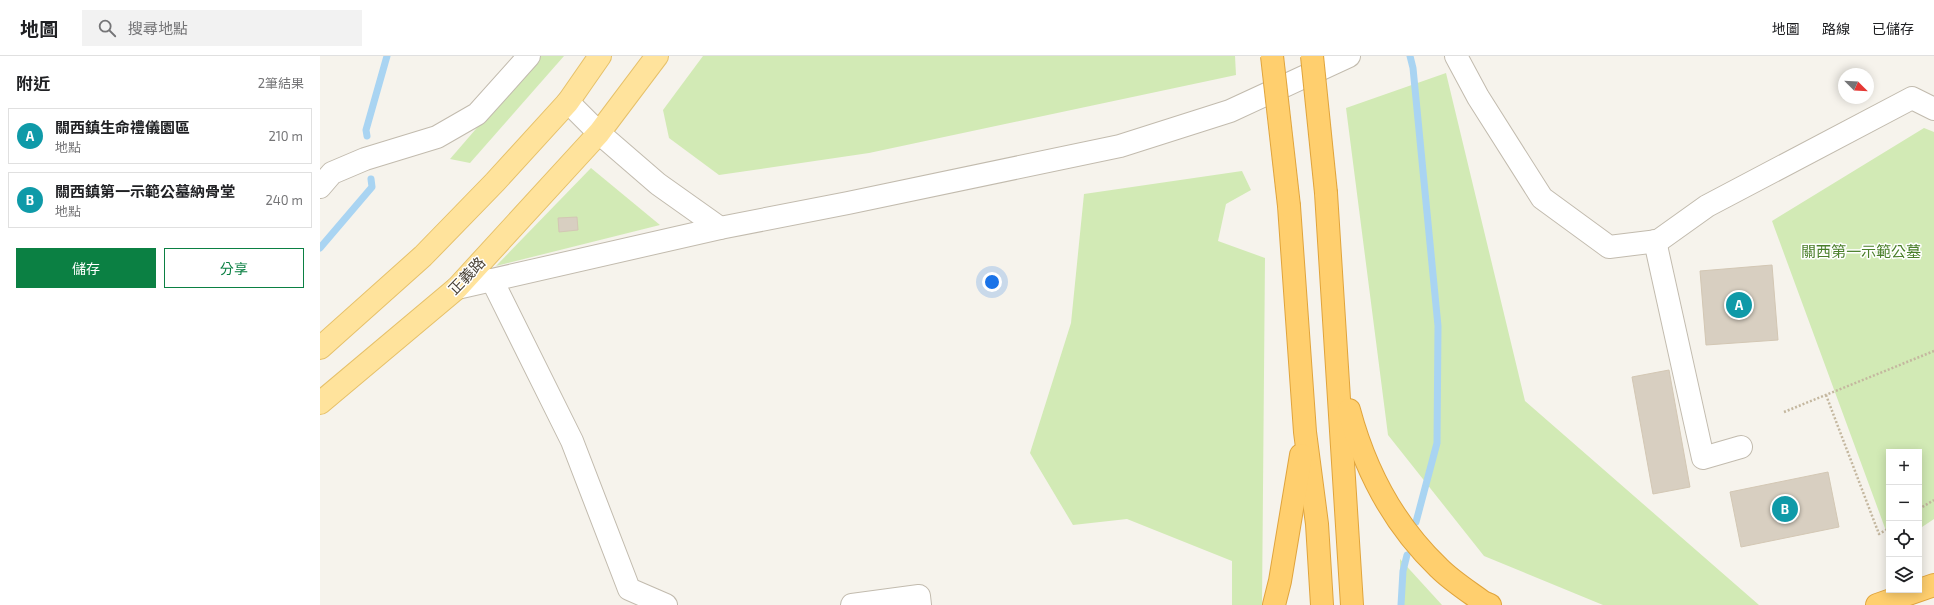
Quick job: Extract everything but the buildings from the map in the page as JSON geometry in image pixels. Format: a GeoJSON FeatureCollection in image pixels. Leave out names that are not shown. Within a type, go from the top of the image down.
{"type":"FeatureCollection","features":[{"type":"Feature","properties":{"kind":"highway"},"geometry":{"type":"LineString","coordinates":[[1272,56],[1288,206],[1305,432],[1317,524],[1322,605]]}},
{"type":"Feature","properties":{"kind":"highway"},"geometry":{"type":"LineString","coordinates":[[1312,56],[1326,193],[1352,605]]}},
{"type":"Feature","properties":{"kind":"highway"},"geometry":{"type":"LineString","coordinates":[[1337,365],[1357,440],[1383,498],[1408,534],[1439,569],[1483,602],[1490,605]]}},
{"type":"Feature","properties":{"kind":"highway"},"geometry":{"type":"LineString","coordinates":[[1274,605],[1280,581],[1305,432]]}},
{"type":"Feature","properties":{"kind":"highway"},"geometry":{"type":"LineString","coordinates":[[1877,605],[1934,585]]}},
{"type":"Feature","properties":{"kind":"main road"},"geometry":{"type":"LineString","coordinates":[[320,348],[423,256],[495,182],[568,102],[600,56]]}},
{"type":"Feature","properties":{"kind":"main road","name":"正義路"},"geometry":{"type":"LineString","coordinates":[[320,403],[456,288],[599,133],[657,56]]}},
{"type":"Feature","properties":{"kind":"street"},"geometry":{"type":"LineString","coordinates":[[320,187],[332,173],[365,159],[437,138],[477,114],[529,56]]}},
{"type":"Feature","properties":{"kind":"street"},"geometry":{"type":"LineString","coordinates":[[456,288],[720,228],[848,204],[1120,146],[1230,111],[1349,56]]}},
{"type":"Feature","properties":{"kind":"street"},"geometry":{"type":"LineString","coordinates":[[1456,56],[1478,97],[1542,198],[1609,247],[1655,241],[1707,206],[1912,98],[1934,109]]}},
{"type":"Feature","properties":{"kind":"street"},"geometry":{"type":"LineString","coordinates":[[568,102],[599,133],[658,184],[720,228]]}},
{"type":"Feature","properties":{"kind":"street"},"geometry":{"type":"LineString","coordinates":[[1655,241],[1703,458],[1741,447]]}},
{"type":"Feature","properties":{"kind":"street"},"geometry":{"type":"LineString","coordinates":[[492,280],[572,441],[629,588],[666,605]]}},
{"type":"Feature","properties":{"kind":"street"},"geometry":{"type":"LineString","coordinates":[[852,605],[919,596],[920,605]]}},
{"type":"Feature","properties":{"kind":"path"},"geometry":{"type":"LineString","coordinates":[[1784,412],[1934,351]]}},
{"type":"Feature","properties":{"kind":"path"},"geometry":{"type":"LineString","coordinates":[[1826,395],[1879,534],[1886,530]]}},
{"type":"Feature","properties":{"kind":"path"},"geometry":{"type":"LineString","coordinates":[[1922,507],[1934,500]]}},
{"type":"Feature","properties":{"kind":"green space"},"geometry":{"type":"Polygon","coordinates":[[[539,56],[564,56],[470,163],[450,159],[539,56]]]}},
{"type":"Feature","properties":{"kind":"green space"},"geometry":{"type":"Polygon","coordinates":[[[703,56],[1235,56],[1236,75],[869,153],[719,175],[669,138],[663,110],[703,56]]]}},
{"type":"Feature","properties":{"kind":"green space"},"geometry":{"type":"Polygon","coordinates":[[[1446,73],[1525,401],[1759,605],[1603,605],[1484,556],[1388,435],[1346,108],[1446,73]]]}},
{"type":"Feature","properties":{"kind":"green space","name":"關西第一示範公墓"},"geometry":{"type":"Polygon","coordinates":[[[1924,128],[1934,132],[1934,519],[1922,527],[1922,449],[1886,449],[1886,531],[1772,221],[1924,128]]]}},
{"type":"Feature","properties":{"kind":"green space"},"geometry":{"type":"Polygon","coordinates":[[[591,168],[660,225],[496,266],[591,168]]]}},
{"type":"Feature","properties":{"kind":"green space"},"geometry":{"type":"Polygon","coordinates":[[[1242,171],[1251,190],[1226,204],[1218,241],[1265,258],[1262,605],[1232,605],[1232,561],[1127,519],[1073,525],[1030,453],[1071,323],[1084,194],[1242,171]]]}},
{"type":"Feature","properties":{"kind":"green space"},"geometry":{"type":"Polygon","coordinates":[[[1400,559],[1442,605],[1401,605],[1400,559]]]}},
{"type":"Feature","properties":{"kind":"waterway"},"geometry":{"type":"LineString","coordinates":[[367,136],[366,130],[387,56]]}},
{"type":"Feature","properties":{"kind":"waterway"},"geometry":{"type":"LineString","coordinates":[[1410,56],[1413,68],[1438,326],[1437,443],[1416,522]]}},
{"type":"Feature","properties":{"kind":"waterway"},"geometry":{"type":"LineString","coordinates":[[320,248],[372,187],[371,179]]}},
{"type":"Feature","properties":{"kind":"waterway"},"geometry":{"type":"LineString","coordinates":[[1401,605],[1403,571],[1407,555]]}},
{"type":"Feature","properties":{"kind":"place","name":"關西鎮生命禮儀園區"},"geometry":{"type":"Point","coordinates":[1739,305]}},
{"type":"Feature","properties":{"kind":"place","name":"關西鎮第一示範公墓納骨堂"},"geometry":{"type":"Point","coordinates":[1785,509]}}]}
